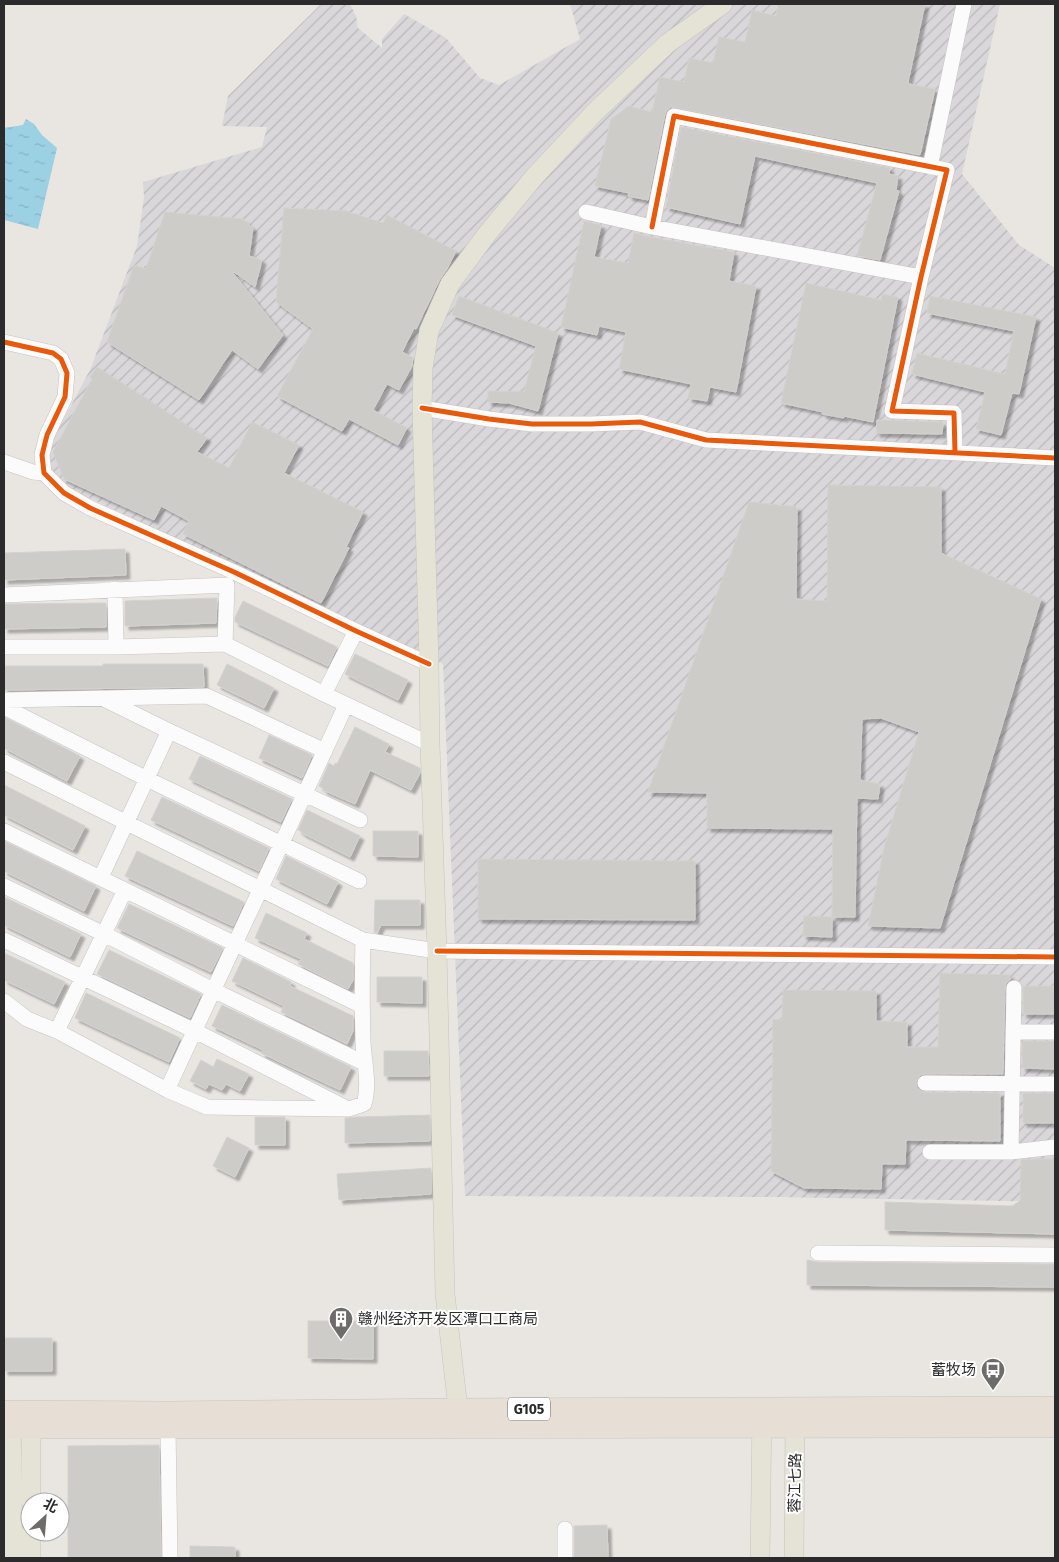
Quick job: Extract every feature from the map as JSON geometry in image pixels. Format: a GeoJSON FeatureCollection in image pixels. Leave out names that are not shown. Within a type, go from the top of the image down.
{"type":"FeatureCollection","features":[{"type":"Feature","properties":{"kind":"highway","name":"G105"},"geometry":{"type":"LineString","coordinates":[[15,1419],[168,1428],[762,1418],[1055,1407]]}},
{"type":"Feature","properties":{"kind":"highway","name":"G105"},"geometry":{"type":"LineString","coordinates":[[15,1419],[169,1412],[458,1409],[762,1418]]}},
{"type":"Feature","properties":{"kind":"highway","name":"G105"},"geometry":{"type":"LineString","coordinates":[[795,1417],[1055,1427]]}},
{"type":"Feature","properties":{"kind":"main road"},"geometry":{"type":"LineString","coordinates":[[458,1409],[445,1294],[430,744],[430,664],[422,408],[423,368],[429,331],[450,284],[487,234],[536,176],[596,111],[668,43],[723,4]]}},
{"type":"Feature","properties":{"kind":"main road","name":"蓉江七路"},"geometry":{"type":"LineString","coordinates":[[794,1558],[795,1417]]}},
{"type":"Feature","properties":{"kind":"main road"},"geometry":{"type":"LineString","coordinates":[[760,1558],[762,1418]]}},
{"type":"Feature","properties":{"kind":"main road"},"geometry":{"type":"LineString","coordinates":[[15,1419],[29,1492]]}},
{"type":"Feature","properties":{"kind":"main road"},"geometry":{"type":"LineString","coordinates":[[13,1558],[15,1419]]}},
{"type":"Feature","properties":{"kind":"main road"},"geometry":{"type":"LineString","coordinates":[[31,1542],[32,1558]]}},
{"type":"Feature","properties":{"kind":"street"},"geometry":{"type":"LineString","coordinates":[[930,167],[964,4]]}},
{"type":"Feature","properties":{"kind":"street"},"geometry":{"type":"LineString","coordinates":[[652,227],[674,116],[947,170],[921,277],[892,411],[954,413],[955,453]]}},
{"type":"Feature","properties":{"kind":"street"},"geometry":{"type":"LineString","coordinates":[[586,212],[652,227],[921,277]]}},
{"type":"Feature","properties":{"kind":"street"},"geometry":{"type":"LineString","coordinates":[[4,342],[53,354],[61,359],[66,373],[65,397],[47,435],[42,454],[44,473],[64,493],[90,508],[234,572],[356,631],[430,664]]}},
{"type":"Feature","properties":{"kind":"street"},"geometry":{"type":"LineString","coordinates":[[422,408],[532,424],[640,422],[706,440],[1055,458]]}},
{"type":"Feature","properties":{"kind":"street"},"geometry":{"type":"LineString","coordinates":[[4,462],[33,472],[44,473]]}},
{"type":"Feature","properties":{"kind":"street"},"geometry":{"type":"LineString","coordinates":[[4,595],[227,585],[225,644]]}},
{"type":"Feature","properties":{"kind":"street"},"geometry":{"type":"LineString","coordinates":[[115,589],[116,647]]}},
{"type":"Feature","properties":{"kind":"street"},"geometry":{"type":"LineString","coordinates":[[324,694],[356,631]]}},
{"type":"Feature","properties":{"kind":"street"},"geometry":{"type":"LineString","coordinates":[[4,647],[116,647],[225,644],[346,705],[430,744]]}},
{"type":"Feature","properties":{"kind":"street"},"geometry":{"type":"LineString","coordinates":[[4,700],[207,696],[324,750]]}},
{"type":"Feature","properties":{"kind":"street"},"geometry":{"type":"LineString","coordinates":[[103,699],[169,732],[360,820]]}},
{"type":"Feature","properties":{"kind":"street"},"geometry":{"type":"LineString","coordinates":[[167,1090],[346,705]]}},
{"type":"Feature","properties":{"kind":"street"},"geometry":{"type":"LineString","coordinates":[[4,707],[147,779],[359,881]]}},
{"type":"Feature","properties":{"kind":"street"},"geometry":{"type":"LineString","coordinates":[[101,878],[169,732]]}},
{"type":"Feature","properties":{"kind":"street"},"geometry":{"type":"LineString","coordinates":[[4,762],[362,940],[437,951],[1055,956]]}},
{"type":"Feature","properties":{"kind":"street"},"geometry":{"type":"LineString","coordinates":[[4,831],[362,1006]]}},
{"type":"Feature","properties":{"kind":"street"},"geometry":{"type":"LineString","coordinates":[[4,886],[364,1063]]}},
{"type":"Feature","properties":{"kind":"street"},"geometry":{"type":"LineString","coordinates":[[57,1032],[125,890]]}},
{"type":"Feature","properties":{"kind":"street"},"geometry":{"type":"LineString","coordinates":[[4,940],[195,1031],[349,1109]]}},
{"type":"Feature","properties":{"kind":"street"},"geometry":{"type":"LineString","coordinates":[[4,1002],[27,1019],[57,1032],[167,1090],[207,1107],[349,1109],[364,1104],[367,1094],[362,1006],[362,940]]}},
{"type":"Feature","properties":{"kind":"street"},"geometry":{"type":"LineString","coordinates":[[1011,1152],[1014,988]]}},
{"type":"Feature","properties":{"kind":"street"},"geometry":{"type":"LineString","coordinates":[[1013,1032],[1055,1032]]}},
{"type":"Feature","properties":{"kind":"street"},"geometry":{"type":"LineString","coordinates":[[925,1083],[1055,1084]]}},
{"type":"Feature","properties":{"kind":"street"},"geometry":{"type":"LineString","coordinates":[[930,1152],[1011,1152],[1055,1147]]}},
{"type":"Feature","properties":{"kind":"street"},"geometry":{"type":"LineString","coordinates":[[818,1253],[1055,1255]]}},
{"type":"Feature","properties":{"kind":"street"},"geometry":{"type":"LineString","coordinates":[[168,1428],[170,1558]]}},
{"type":"Feature","properties":{"kind":"street"},"geometry":{"type":"LineString","coordinates":[[565,1529],[565,1558]]}},
{"type":"Feature","properties":{"kind":"shaded area"},"geometry":{"type":"Polygon","coordinates":[[[321,4],[350,4],[356,16],[358,28],[382,48],[382,39],[404,14],[446,38],[480,78],[499,85],[580,39],[570,4],[1000,4],[962,174],[1019,245],[1055,268],[1055,1202],[773,1197],[465,1196],[443,664],[66,487],[46,464],[52,441],[90,370],[137,246],[144,197],[143,182],[262,147],[267,127],[222,126],[228,96],[321,4]]]}},
{"type":"Feature","properties":{"kind":"water"},"geometry":{"type":"Polygon","coordinates":[[[26,119],[34,124],[42,135],[57,148],[38,229],[4,220],[4,128],[23,125],[26,119]]]}},
{"type":"Feature","properties":{"kind":"building"},"geometry":{"type":"Polygon","coordinates":[[[778,4],[925,4],[908,82],[909,84],[935,89],[920,155],[671,107],[665,114],[648,200],[628,196],[629,193],[595,186],[611,119],[629,106],[652,112],[660,77],[684,82],[689,58],[713,63],[719,37],[745,42],[752,10],[776,16],[778,4]]]}},
{"type":"Feature","properties":{"kind":"building"},"geometry":{"type":"Polygon","coordinates":[[[681,127],[890,168],[889,174],[898,176],[896,190],[899,191],[880,260],[857,256],[877,183],[755,156],[740,224],[666,207],[681,127]]]}},
{"type":"Feature","properties":{"kind":"building"},"geometry":{"type":"Polygon","coordinates":[[[284,208],[346,211],[383,223],[387,215],[456,251],[416,329],[414,328],[402,352],[413,358],[412,366],[399,390],[387,384],[373,410],[407,428],[398,445],[349,419],[342,431],[277,396],[313,329],[276,302],[284,208]]]}},
{"type":"Feature","properties":{"kind":"building"},"geometry":{"type":"Polygon","coordinates":[[[165,212],[243,219],[253,228],[249,256],[262,260],[255,287],[233,273],[283,335],[258,369],[232,350],[199,400],[107,342],[134,265],[146,269],[165,212]]]}},
{"type":"Feature","properties":{"kind":"building"},"geometry":{"type":"Polygon","coordinates":[[[584,221],[601,225],[594,257],[628,263],[634,233],[734,252],[729,281],[756,286],[736,392],[710,387],[707,401],[688,398],[691,384],[619,369],[626,332],[599,326],[597,335],[561,327],[584,221]]]}},
{"type":"Feature","properties":{"kind":"building"},"geometry":{"type":"Polygon","coordinates":[[[806,283],[881,300],[882,294],[898,297],[873,422],[822,414],[823,412],[781,403],[806,283]]]}},
{"type":"Feature","properties":{"kind":"building"},"geometry":{"type":"Polygon","coordinates":[[[459,296],[558,333],[538,411],[509,403],[488,402],[488,391],[524,392],[536,346],[452,315],[459,296]]]}},
{"type":"Feature","properties":{"kind":"building"},"geometry":{"type":"Polygon","coordinates":[[[930,296],[1036,317],[1019,394],[1012,393],[1001,435],[976,429],[985,392],[912,374],[917,353],[1005,374],[1014,331],[927,313],[930,296]]]}},
{"type":"Feature","properties":{"kind":"building"},"geometry":{"type":"Polygon","coordinates":[[[97,367],[207,438],[197,452],[229,468],[252,422],[299,445],[284,473],[363,512],[346,547],[349,548],[321,603],[183,534],[189,521],[161,506],[154,520],[64,479],[53,452],[92,379],[90,377],[97,367]]]}},
{"type":"Feature","properties":{"kind":"building"},"geometry":{"type":"Polygon","coordinates":[[[877,420],[943,422],[942,434],[876,433],[877,420]]]}},
{"type":"Feature","properties":{"kind":"building"},"geometry":{"type":"Polygon","coordinates":[[[828,485],[941,487],[941,553],[1041,599],[940,928],[868,926],[884,848],[919,732],[881,718],[862,719],[860,780],[880,784],[878,799],[857,798],[855,917],[832,917],[833,829],[707,828],[707,793],[648,792],[749,502],[797,507],[796,599],[827,601],[828,485]]]}},
{"type":"Feature","properties":{"kind":"building"},"geometry":{"type":"Polygon","coordinates":[[[125,549],[126,575],[4,580],[4,553],[125,549]]]}},
{"type":"Feature","properties":{"kind":"building"},"geometry":{"type":"Polygon","coordinates":[[[217,598],[216,623],[125,626],[125,601],[217,598]]]}},
{"type":"Feature","properties":{"kind":"building"},"geometry":{"type":"Polygon","coordinates":[[[243,601],[337,647],[328,666],[235,622],[235,617],[243,601]]]}},
{"type":"Feature","properties":{"kind":"building"},"geometry":{"type":"Polygon","coordinates":[[[106,603],[106,627],[4,629],[4,604],[106,603]]]}},
{"type":"Feature","properties":{"kind":"building"},"geometry":{"type":"Polygon","coordinates":[[[355,654],[408,680],[398,700],[345,674],[355,654]]]}},
{"type":"Feature","properties":{"kind":"building"},"geometry":{"type":"Polygon","coordinates":[[[103,664],[203,664],[204,687],[4,690],[4,666],[103,666],[103,664]]]}},
{"type":"Feature","properties":{"kind":"building"},"geometry":{"type":"Polygon","coordinates":[[[227,664],[274,688],[264,708],[217,685],[227,664]]]}},
{"type":"Feature","properties":{"kind":"building"},"geometry":{"type":"Polygon","coordinates":[[[4,717],[80,756],[67,781],[4,748],[4,717]]]}},
{"type":"Feature","properties":{"kind":"building"},"geometry":{"type":"Polygon","coordinates":[[[355,727],[389,744],[385,752],[420,768],[420,773],[411,790],[370,770],[355,804],[323,790],[319,786],[329,763],[334,766],[335,763],[337,764],[355,727]]]}},
{"type":"Feature","properties":{"kind":"building"},"geometry":{"type":"Polygon","coordinates":[[[269,735],[312,755],[302,778],[259,758],[269,735]]]}},
{"type":"Feature","properties":{"kind":"building"},"geometry":{"type":"Polygon","coordinates":[[[200,756],[292,799],[281,822],[189,779],[200,756]]]}},
{"type":"Feature","properties":{"kind":"building"},"geometry":{"type":"Polygon","coordinates":[[[4,785],[85,826],[73,850],[4,815],[4,785]]]}},
{"type":"Feature","properties":{"kind":"building"},"geometry":{"type":"Polygon","coordinates":[[[162,797],[269,848],[259,871],[151,820],[162,797]]]}},
{"type":"Feature","properties":{"kind":"building"},"geometry":{"type":"Polygon","coordinates":[[[307,810],[360,836],[350,857],[298,830],[307,810]]]}},
{"type":"Feature","properties":{"kind":"building"},"geometry":{"type":"Polygon","coordinates":[[[373,831],[418,831],[418,857],[373,856],[373,831]]]}},
{"type":"Feature","properties":{"kind":"building"},"geometry":{"type":"Polygon","coordinates":[[[4,841],[96,886],[84,911],[4,871],[4,841]]]}},
{"type":"Feature","properties":{"kind":"building"},"geometry":{"type":"Polygon","coordinates":[[[137,851],[244,902],[233,926],[125,876],[137,851]]]}},
{"type":"Feature","properties":{"kind":"building"},"geometry":{"type":"Polygon","coordinates":[[[286,856],[338,882],[327,904],[276,879],[286,856]]]}},
{"type":"Feature","properties":{"kind":"building"},"geometry":{"type":"Polygon","coordinates":[[[478,859],[695,861],[695,920],[478,919],[478,859]]]}},
{"type":"Feature","properties":{"kind":"building"},"geometry":{"type":"Polygon","coordinates":[[[4,897],[81,934],[70,957],[4,925],[4,897]]]}},
{"type":"Feature","properties":{"kind":"building"},"geometry":{"type":"Polygon","coordinates":[[[375,900],[420,900],[420,925],[381,925],[377,933],[374,932],[375,900]]]}},
{"type":"Feature","properties":{"kind":"building"},"geometry":{"type":"Polygon","coordinates":[[[129,904],[223,948],[211,972],[117,928],[129,904]]]}},
{"type":"Feature","properties":{"kind":"building"},"geometry":{"type":"Polygon","coordinates":[[[266,913],[307,933],[304,939],[353,963],[353,980],[348,989],[298,964],[301,959],[255,938],[266,913]]]}},
{"type":"Feature","properties":{"kind":"building"},"geometry":{"type":"Polygon","coordinates":[[[804,916],[832,917],[832,937],[803,936],[804,916]]]}},
{"type":"Feature","properties":{"kind":"building"},"geometry":{"type":"Polygon","coordinates":[[[109,950],[201,994],[190,1018],[97,974],[109,950]]]}},
{"type":"Feature","properties":{"kind":"building"},"geometry":{"type":"Polygon","coordinates":[[[4,953],[65,982],[54,1004],[4,980],[4,953]]]}},
{"type":"Feature","properties":{"kind":"building"},"geometry":{"type":"Polygon","coordinates":[[[243,958],[291,982],[290,986],[353,1016],[353,1031],[347,1044],[281,1012],[284,1006],[232,981],[243,958]]]}},
{"type":"Feature","properties":{"kind":"building"},"geometry":{"type":"Polygon","coordinates":[[[940,973],[1010,975],[1010,980],[1006,983],[1005,988],[1003,1074],[925,1074],[920,1075],[916,1082],[917,1088],[925,1092],[1000,1093],[1000,1141],[906,1140],[905,1164],[882,1164],[881,1189],[804,1188],[771,1171],[773,1019],[782,1020],[783,990],[876,991],[876,1021],[907,1022],[907,1047],[938,1047],[940,973]]]}},
{"type":"Feature","properties":{"kind":"building"},"geometry":{"type":"Polygon","coordinates":[[[377,977],[422,977],[422,1003],[377,1002],[377,977]]]}},
{"type":"Feature","properties":{"kind":"building"},"geometry":{"type":"Polygon","coordinates":[[[1023,986],[1055,986],[1055,1014],[1023,1014],[1023,986]]]}},
{"type":"Feature","properties":{"kind":"building"},"geometry":{"type":"Polygon","coordinates":[[[86,993],[180,1038],[169,1062],[75,1018],[86,993]]]}},
{"type":"Feature","properties":{"kind":"building"},"geometry":{"type":"Polygon","coordinates":[[[222,1005],[351,1067],[340,1090],[261,1053],[263,1050],[212,1026],[222,1005]]]}},
{"type":"Feature","properties":{"kind":"building"},"geometry":{"type":"Polygon","coordinates":[[[1022,1041],[1055,1041],[1055,1069],[1022,1068],[1022,1041]]]}},
{"type":"Feature","properties":{"kind":"building"},"geometry":{"type":"Polygon","coordinates":[[[384,1051],[428,1051],[429,1076],[384,1076],[384,1051]]]}},
{"type":"Feature","properties":{"kind":"building"},"geometry":{"type":"Polygon","coordinates":[[[217,1059],[249,1074],[240,1091],[226,1084],[222,1090],[209,1084],[206,1089],[190,1081],[201,1060],[213,1067],[217,1059]]]}},
{"type":"Feature","properties":{"kind":"building"},"geometry":{"type":"Polygon","coordinates":[[[1023,1093],[1055,1093],[1055,1123],[1023,1123],[1023,1093]]]}},
{"type":"Feature","properties":{"kind":"building"},"geometry":{"type":"Polygon","coordinates":[[[430,1115],[430,1141],[345,1143],[345,1118],[430,1115]]]}},
{"type":"Feature","properties":{"kind":"building"},"geometry":{"type":"Polygon","coordinates":[[[255,1117],[285,1117],[285,1145],[255,1145],[255,1117]]]}},
{"type":"Feature","properties":{"kind":"building"},"geometry":{"type":"Polygon","coordinates":[[[227,1137],[249,1148],[235,1177],[213,1166],[227,1137]]]}},
{"type":"Feature","properties":{"kind":"building"},"geometry":{"type":"Polygon","coordinates":[[[1055,1159],[1055,1234],[885,1230],[885,1202],[1012,1206],[1020,1201],[1021,1160],[1055,1159]]]}},
{"type":"Feature","properties":{"kind":"building"},"geometry":{"type":"Polygon","coordinates":[[[431,1168],[431,1194],[339,1200],[337,1174],[431,1168]]]}},
{"type":"Feature","properties":{"kind":"building"},"geometry":{"type":"Polygon","coordinates":[[[807,1260],[818,1262],[1055,1264],[1055,1287],[807,1285],[807,1260]]]}},
{"type":"Feature","properties":{"kind":"building","name":"赣州经济开发区潭口工商局"},"geometry":{"type":"Polygon","coordinates":[[[308,1321],[373,1321],[373,1359],[308,1358],[308,1321]]]}},
{"type":"Feature","properties":{"kind":"building"},"geometry":{"type":"Polygon","coordinates":[[[4,1338],[52,1338],[52,1371],[4,1371],[4,1338]]]}},
{"type":"Feature","properties":{"kind":"building"},"geometry":{"type":"Polygon","coordinates":[[[159,1445],[161,1558],[68,1558],[68,1542],[70,1542],[70,1492],[68,1492],[68,1446],[159,1445]]]}},
{"type":"Feature","properties":{"kind":"building"},"geometry":{"type":"Polygon","coordinates":[[[607,1525],[608,1558],[574,1558],[574,1526],[607,1525]]]}},
{"type":"Feature","properties":{"kind":"building"},"geometry":{"type":"Polygon","coordinates":[[[190,1546],[235,1547],[235,1558],[190,1558],[190,1546]]]}},
{"type":"Feature","properties":{"kind":"cycle path"},"geometry":{"type":"LineString","coordinates":[[652,227],[674,116],[947,170],[921,277],[892,411],[954,413],[955,453]]}},
{"type":"Feature","properties":{"kind":"cycle path"},"geometry":{"type":"LineString","coordinates":[[4,342],[53,353],[61,359],[67,373],[65,397],[47,435],[42,455],[44,473],[64,493],[90,508],[234,572],[429,664]]}},
{"type":"Feature","properties":{"kind":"cycle path"},"geometry":{"type":"LineString","coordinates":[[422,408],[532,424],[640,422],[706,440],[1055,458]]}},
{"type":"Feature","properties":{"kind":"cycle path"},"geometry":{"type":"LineString","coordinates":[[437,951],[1055,957]]}},
{"type":"Feature","properties":{"kind":"place","name":"赣州经济开发区潭口工商局"},"geometry":{"type":"Point","coordinates":[341,1340]}},
{"type":"Feature","properties":{"kind":"place","name":"蓄牧场"},"geometry":{"type":"Point","coordinates":[993,1391]}}]}
